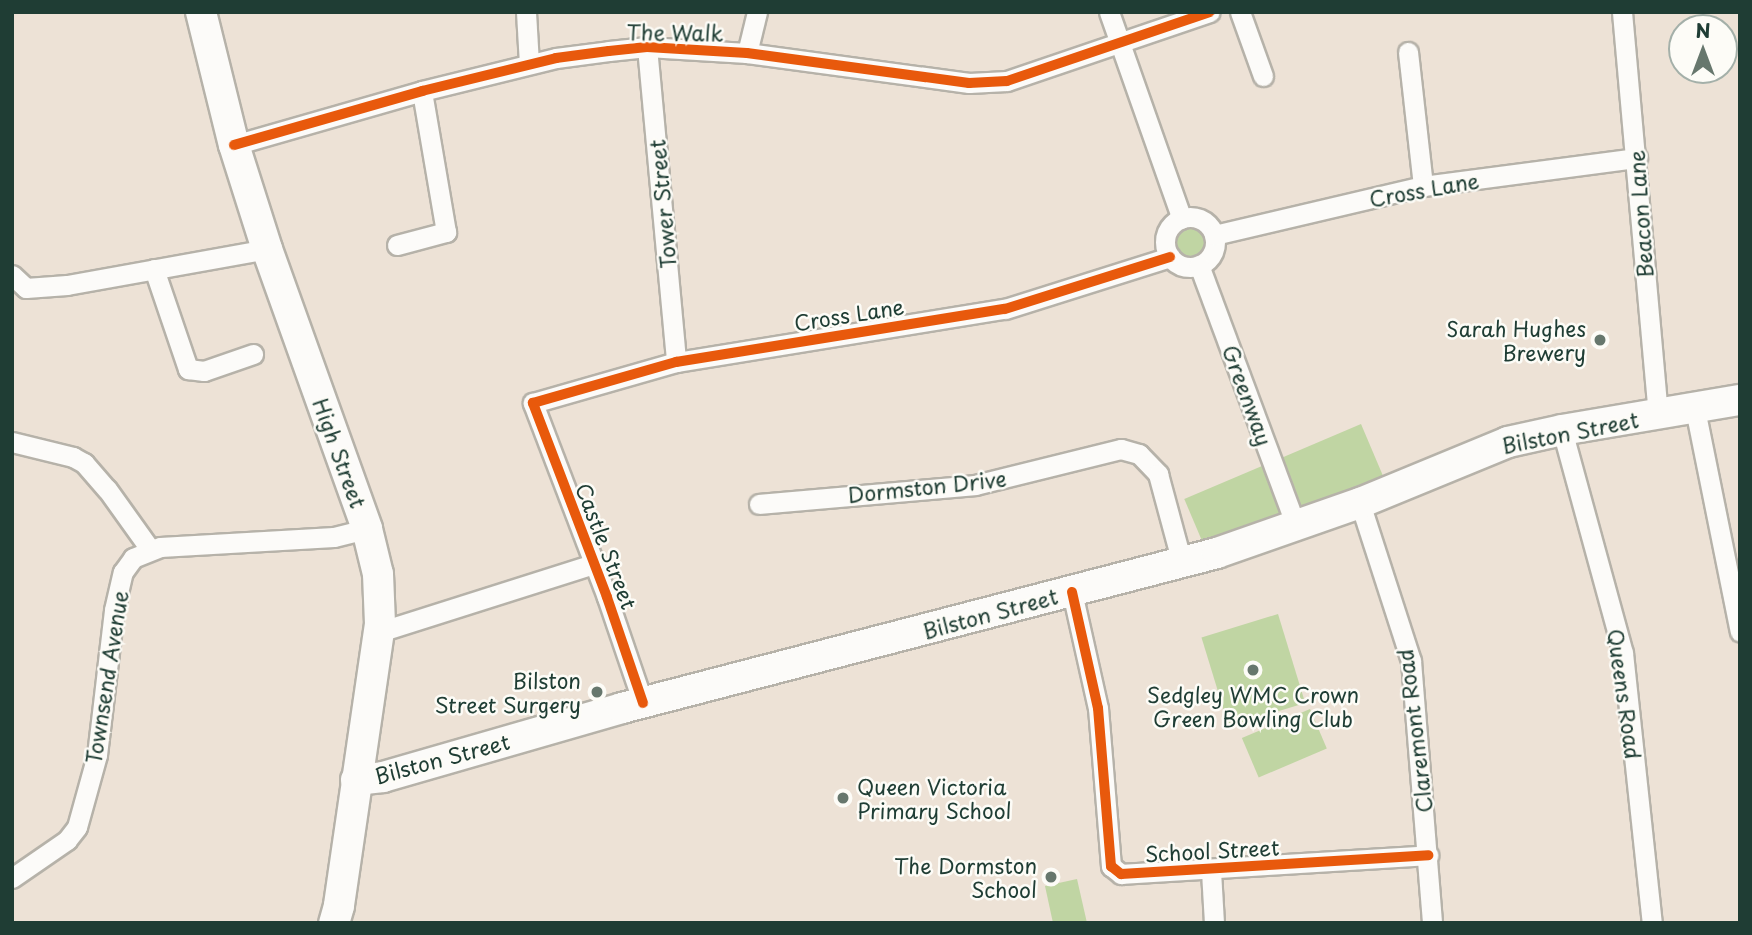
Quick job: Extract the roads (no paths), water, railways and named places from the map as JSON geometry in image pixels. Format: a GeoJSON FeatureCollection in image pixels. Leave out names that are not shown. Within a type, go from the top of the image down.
{"type":"FeatureCollection","features":[{"type":"Feature","properties":{"kind":"main road","name":"High Street"},"geometry":{"type":"LineString","coordinates":[[201,12],[234,145],[367,529],[378,574],[379,632],[338,917]]}},
{"type":"Feature","properties":{"kind":"main road","name":"Bilston Street"},"geometry":{"type":"LineString","coordinates":[[356,780],[383,777],[643,703],[1182,563],[1360,503],[1508,442],[1562,430],[1740,400]]}},
{"type":"Feature","properties":{"kind":"street"},"geometry":{"type":"LineString","coordinates":[[526,12],[529,64]]}},
{"type":"Feature","properties":{"kind":"street"},"geometry":{"type":"LineString","coordinates":[[747,53],[757,12]]}},
{"type":"Feature","properties":{"kind":"street"},"geometry":{"type":"LineString","coordinates":[[1109,12],[1182,219]]}},
{"type":"Feature","properties":{"kind":"street","name":"The Walk"},"geometry":{"type":"LineString","coordinates":[[234,145],[422,91],[529,64],[647,47],[747,53],[969,83],[1007,81],[1210,12]]}},
{"type":"Feature","properties":{"kind":"street"},"geometry":{"type":"LineString","coordinates":[[1240,12],[1263,76]]}},
{"type":"Feature","properties":{"kind":"street","name":"Beacon Lane"},"geometry":{"type":"LineString","coordinates":[[1622,12],[1637,158],[1657,415]]}},
{"type":"Feature","properties":{"kind":"street","name":"Tower Street"},"geometry":{"type":"LineString","coordinates":[[647,47],[676,362]]}},
{"type":"Feature","properties":{"kind":"street"},"geometry":{"type":"LineString","coordinates":[[1408,52],[1423,186]]}},
{"type":"Feature","properties":{"kind":"street"},"geometry":{"type":"LineString","coordinates":[[397,245],[446,232],[422,91]]}},
{"type":"Feature","properties":{"kind":"street","name":"Cross Lane"},"geometry":{"type":"LineString","coordinates":[[1214,235],[1423,186],[1637,158]]}},
{"type":"Feature","properties":{"kind":"street"},"geometry":{"type":"LineString","coordinates":[[1182,219],[1202,220],[1214,235],[1212,253],[1199,265],[1184,266],[1170,257],[1165,240],[1168,231],[1182,219]]}},
{"type":"Feature","properties":{"kind":"street"},"geometry":{"type":"LineString","coordinates":[[12,275],[26,288],[268,249]]}},
{"type":"Feature","properties":{"kind":"street","name":"Cross Lane"},"geometry":{"type":"LineString","coordinates":[[533,403],[676,362],[1005,309],[1170,257]]}},
{"type":"Feature","properties":{"kind":"street","name":"Greenway"},"geometry":{"type":"LineString","coordinates":[[1199,265],[1296,526]]}},
{"type":"Feature","properties":{"kind":"street"},"geometry":{"type":"LineString","coordinates":[[154,269],[188,369],[204,371],[253,354]]}},
{"type":"Feature","properties":{"kind":"street","name":"Castle Street"},"geometry":{"type":"LineString","coordinates":[[533,403],[643,703]]}},
{"type":"Feature","properties":{"kind":"street"},"geometry":{"type":"LineString","coordinates":[[1695,409],[1740,632]]}},
{"type":"Feature","properties":{"kind":"street","name":"Queens Road"},"geometry":{"type":"LineString","coordinates":[[1562,430],[1623,653],[1652,923]]}},
{"type":"Feature","properties":{"kind":"street"},"geometry":{"type":"LineString","coordinates":[[12,442],[73,457],[84,463],[107,489],[150,549],[334,537],[367,529]]}},
{"type":"Feature","properties":{"kind":"street","name":"Dormston Drive"},"geometry":{"type":"LineString","coordinates":[[759,504],[975,485],[1121,449],[1139,454],[1158,474],[1182,563]]}},
{"type":"Feature","properties":{"kind":"street","name":"Claremont Road"},"geometry":{"type":"LineString","coordinates":[[1360,503],[1410,661],[1432,923]]}},
{"type":"Feature","properties":{"kind":"street","name":"Townsend Avenue"},"geometry":{"type":"LineString","coordinates":[[12,878],[67,840],[77,827],[97,755],[114,610],[123,572],[133,558],[150,549]]}},
{"type":"Feature","properties":{"kind":"street"},"geometry":{"type":"LineString","coordinates":[[379,632],[594,564]]}},
{"type":"Feature","properties":{"kind":"street","name":"School Street"},"geometry":{"type":"LineString","coordinates":[[1072,592],[1098,708],[1111,866],[1121,874],[1211,871],[1428,855]]}},
{"type":"Feature","properties":{"kind":"street"},"geometry":{"type":"LineString","coordinates":[[1211,871],[1214,923]]}},
{"type":"Feature","properties":{"kind":"place","name":"Sarah Hughes Brewery"},"geometry":{"type":"Point","coordinates":[1600,340]}},
{"type":"Feature","properties":{"kind":"place","name":"Sedgley WMC Crown Green Bowling Club"},"geometry":{"type":"Point","coordinates":[1253,670]}},
{"type":"Feature","properties":{"kind":"place","name":"Bilston Street Surgery"},"geometry":{"type":"Point","coordinates":[597,692]}},
{"type":"Feature","properties":{"kind":"place","name":"Queen Victoria Primary School"},"geometry":{"type":"Point","coordinates":[843,798]}},
{"type":"Feature","properties":{"kind":"place","name":"The Dormston School"},"geometry":{"type":"Point","coordinates":[1051,877]}}]}
